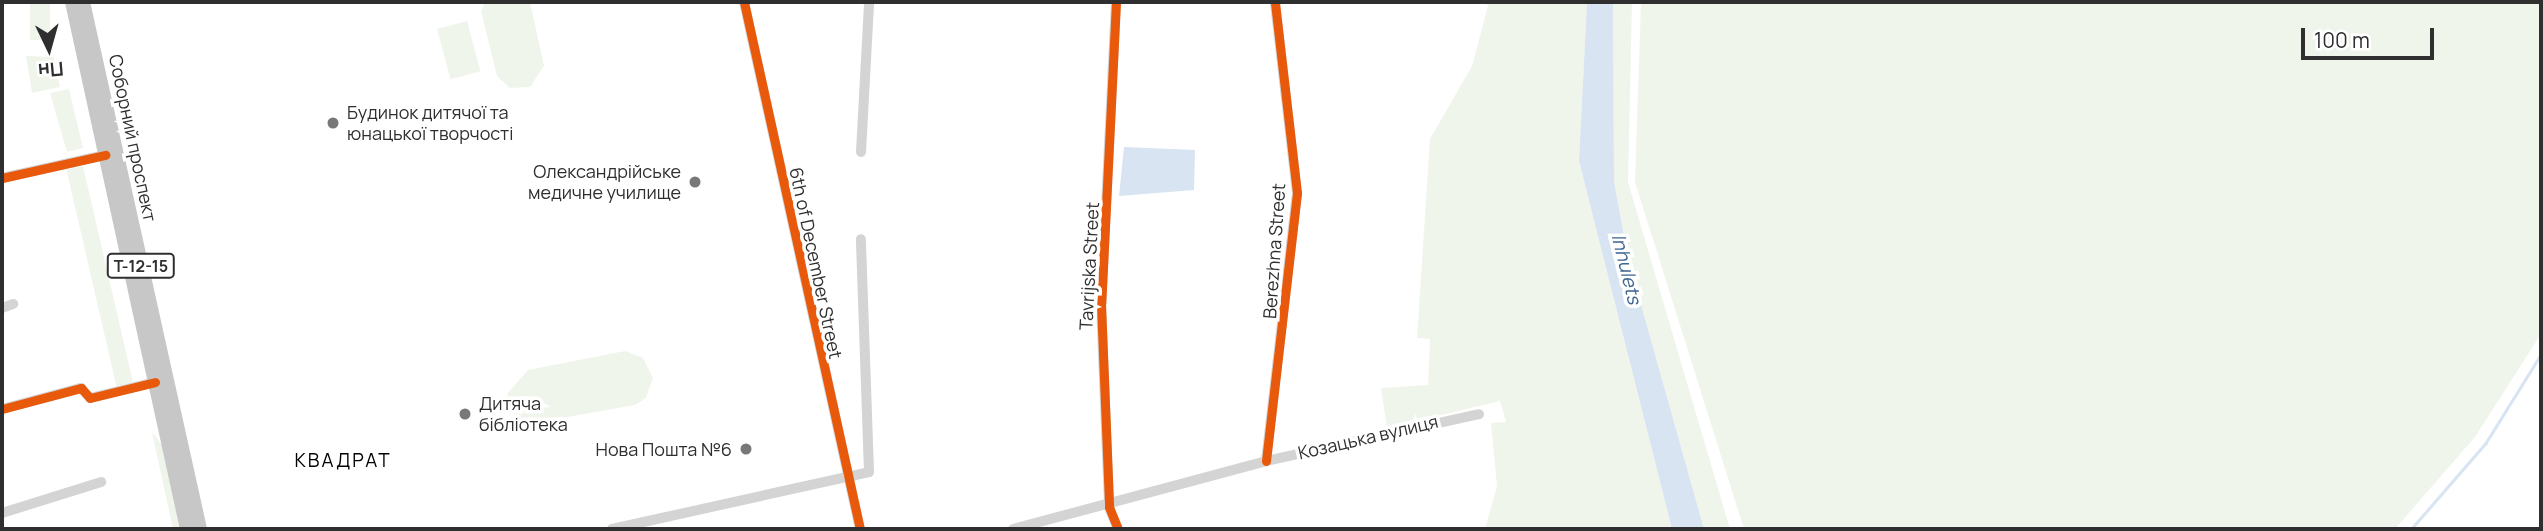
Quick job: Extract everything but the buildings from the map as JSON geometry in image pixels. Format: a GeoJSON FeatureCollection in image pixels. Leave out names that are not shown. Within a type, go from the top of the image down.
{"type":"FeatureCollection","features":[{"type":"Feature","properties":{"kind":"main road","name":"Соборний проспект"},"geometry":{"type":"LineString","coordinates":[[72,2],[200,529]]}},
{"type":"Feature","properties":{"kind":"main road","name":"Соборний проспект"},"geometry":{"type":"LineString","coordinates":[[83,2],[155,382],[187,529]]}},
{"type":"Feature","properties":{"kind":"street","name":"6th of December Street"},"geometry":{"type":"LineString","coordinates":[[744,2],[860,529]]}},
{"type":"Feature","properties":{"kind":"street"},"geometry":{"type":"LineString","coordinates":[[861,152],[869,2]]}},
{"type":"Feature","properties":{"kind":"street","name":"Tavrijska Street"},"geometry":{"type":"LineString","coordinates":[[1116,2],[1101,304],[1109,507],[1118,529]]}},
{"type":"Feature","properties":{"kind":"street","name":"Berezhna Street"},"geometry":{"type":"LineString","coordinates":[[1266,461],[1297,193],[1275,2]]}},
{"type":"Feature","properties":{"kind":"street"},"geometry":{"type":"LineString","coordinates":[[2,178],[111,154]]}},
{"type":"Feature","properties":{"kind":"street","name":"6th of December Street"},"geometry":{"type":"LineString","coordinates":[[848,479],[869,472],[861,239]]}},
{"type":"Feature","properties":{"kind":"street"},"geometry":{"type":"LineString","coordinates":[[2,308],[13,304]]}},
{"type":"Feature","properties":{"kind":"street"},"geometry":{"type":"LineString","coordinates":[[2,409],[81,388],[90,398],[155,382]]}},
{"type":"Feature","properties":{"kind":"street","name":"Козацька вулиця"},"geometry":{"type":"LineString","coordinates":[[1013,529],[1109,507],[1266,461],[1479,414]]}},
{"type":"Feature","properties":{"kind":"street"},"geometry":{"type":"LineString","coordinates":[[611,529],[848,479]]}},
{"type":"Feature","properties":{"kind":"street"},"geometry":{"type":"LineString","coordinates":[[2,513],[102,482]]}},
{"type":"Feature","properties":{"kind":"shaded area"},"geometry":{"type":"Polygon","coordinates":[[[30,2],[50,2],[50,40],[30,40],[30,2]]]}},
{"type":"Feature","properties":{"kind":"shaded area"},"geometry":{"type":"Polygon","coordinates":[[[485,2],[530,2],[544,66],[530,87],[510,88],[497,76],[481,11],[485,2]]]}},
{"type":"Feature","properties":{"kind":"shaded area"},"geometry":{"type":"Polygon","coordinates":[[[1484,2],[1587,2],[1579,161],[1672,529],[1485,529],[1497,486],[1491,423],[1506,422],[1500,401],[1387,428],[1381,388],[1428,385],[1430,339],[1417,338],[1430,139],[1472,66],[1488,6],[1484,2]]]}},
{"type":"Feature","properties":{"kind":"shaded area"},"geometry":{"type":"Polygon","coordinates":[[[1613,2],[1632,2],[1628,182],[1730,529],[1704,529],[1628,258],[1614,181],[1613,2]]]}},
{"type":"Feature","properties":{"kind":"shaded area"},"geometry":{"type":"Polygon","coordinates":[[[1641,2],[2541,2],[2541,334],[2475,437],[2395,529],[1744,529],[1635,182],[1641,2]]]}},
{"type":"Feature","properties":{"kind":"shaded area"},"geometry":{"type":"Polygon","coordinates":[[[467,21],[480,71],[451,79],[437,29],[467,21]]]}},
{"type":"Feature","properties":{"kind":"shaded area"},"geometry":{"type":"Polygon","coordinates":[[[26,56],[54,57],[60,87],[32,93],[26,56]]]}},
{"type":"Feature","properties":{"kind":"shaded area"},"geometry":{"type":"Polygon","coordinates":[[[69,89],[83,148],[67,152],[50,93],[69,89]]]}},
{"type":"Feature","properties":{"kind":"shaded area"},"geometry":{"type":"Polygon","coordinates":[[[83,166],[133,382],[116,386],[66,170],[83,166]]]}},
{"type":"Feature","properties":{"kind":"shaded area"},"geometry":{"type":"Polygon","coordinates":[[[625,351],[643,358],[653,378],[646,398],[635,405],[528,424],[512,413],[507,394],[528,370],[625,351]]]}},
{"type":"Feature","properties":{"kind":"shaded area"},"geometry":{"type":"Polygon","coordinates":[[[152,432],[162,445],[181,529],[173,529],[152,432]]]}},
{"type":"Feature","properties":{"kind":"water","name":"Inhulets"},"geometry":{"type":"Polygon","coordinates":[[[1587,2],[1613,2],[1614,181],[1628,258],[1704,529],[1672,529],[1579,161],[1587,2]]]}},
{"type":"Feature","properties":{"kind":"water"},"geometry":{"type":"Polygon","coordinates":[[[1124,147],[1195,150],[1194,190],[1119,196],[1124,147]]]}},
{"type":"Feature","properties":{"kind":"waterway"},"geometry":{"type":"LineString","coordinates":[[2411,529],[2485,444],[2541,354]]}},
{"type":"Feature","properties":{"kind":"cycle path"},"geometry":{"type":"LineString","coordinates":[[744,2],[860,529]]}},
{"type":"Feature","properties":{"kind":"cycle path"},"geometry":{"type":"LineString","coordinates":[[1116,2],[1101,304],[1109,507],[1118,529]]}},
{"type":"Feature","properties":{"kind":"cycle path"},"geometry":{"type":"LineString","coordinates":[[1266,461],[1297,193],[1275,2]]}},
{"type":"Feature","properties":{"kind":"cycle path"},"geometry":{"type":"LineString","coordinates":[[2,178],[105,155]]}},
{"type":"Feature","properties":{"kind":"cycle path"},"geometry":{"type":"LineString","coordinates":[[2,409],[81,388],[90,398],[155,382]]}},
{"type":"Feature","properties":{"kind":"place","name":"Будинок дитячої та юнацької творчості"},"geometry":{"type":"Point","coordinates":[333,123]}},
{"type":"Feature","properties":{"kind":"place","name":"Олександрійське медичне училище"},"geometry":{"type":"Point","coordinates":[695,182]}},
{"type":"Feature","properties":{"kind":"place","name":"Дитяча бібліотека"},"geometry":{"type":"Point","coordinates":[465,414]}},
{"type":"Feature","properties":{"kind":"place","name":"Нова Пошта №6"},"geometry":{"type":"Point","coordinates":[746,449]}},
{"type":"Feature","properties":{"kind":"district","name":"КВАДРАТ"},"geometry":{"type":"Point","coordinates":[343,461]}}]}
